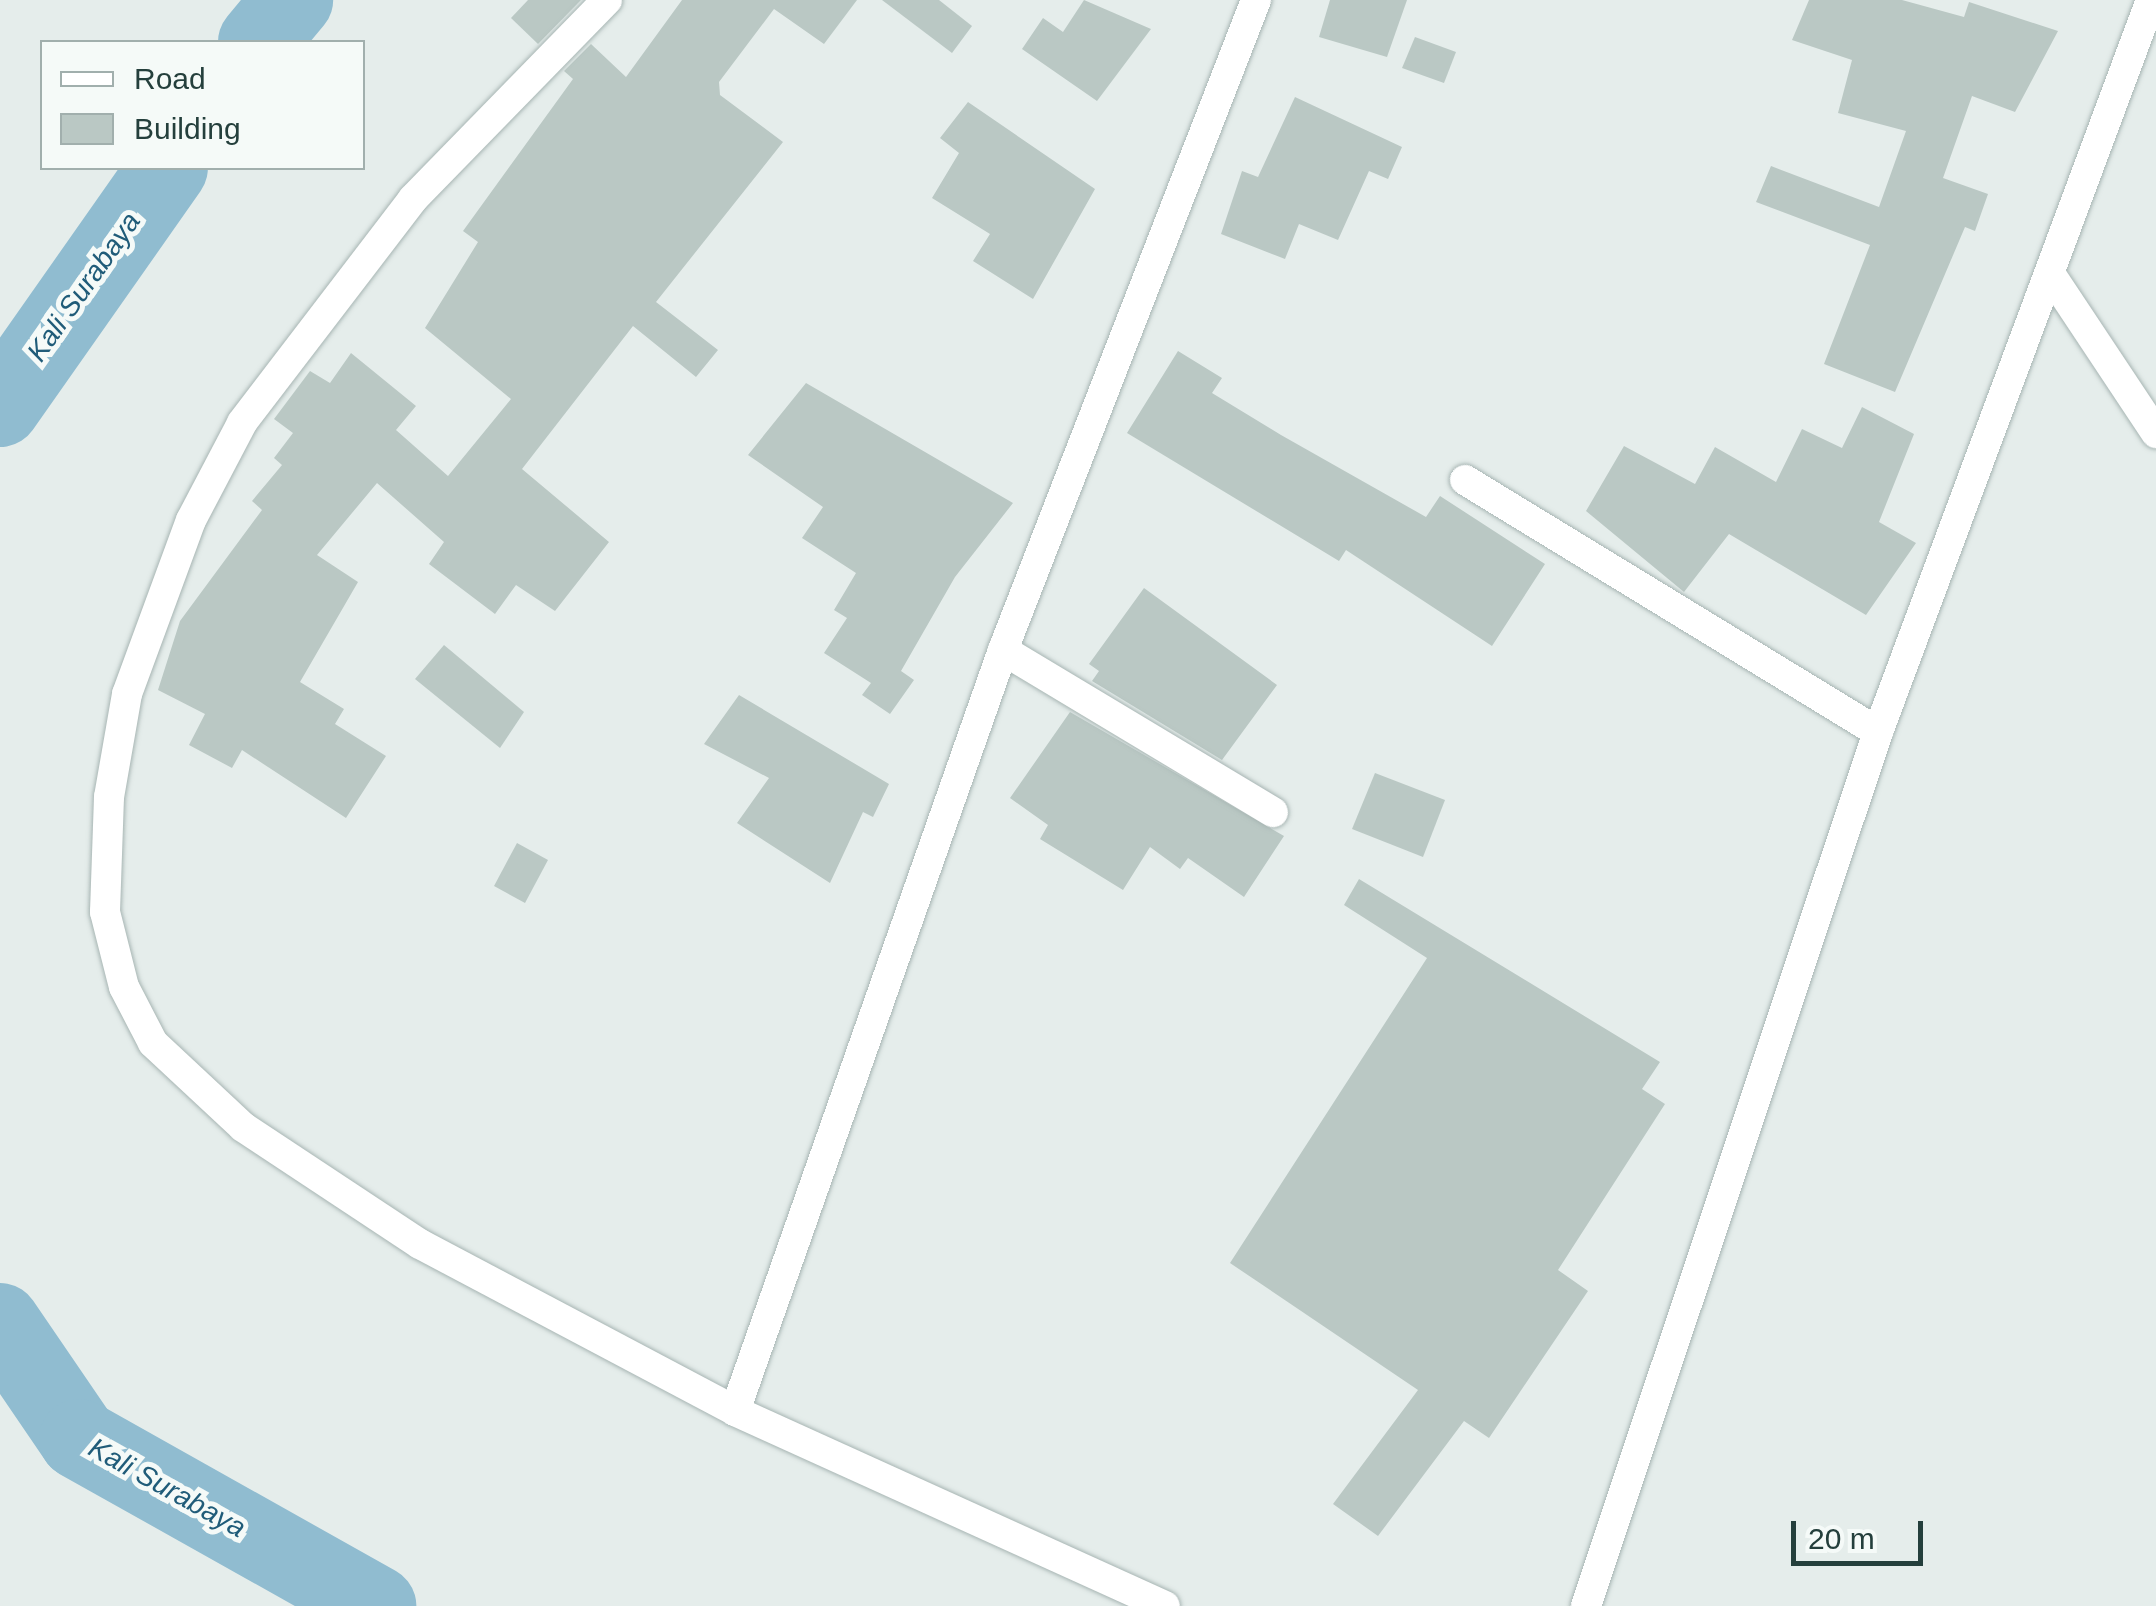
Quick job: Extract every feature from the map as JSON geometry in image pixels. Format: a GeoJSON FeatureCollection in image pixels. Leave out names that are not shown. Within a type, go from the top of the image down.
{"type":"FeatureCollection","features":[{"type":"Feature","properties":{"kind":"street"},"geometry":{"type":"LineString","coordinates":[[607,0],[413,199],[242,423],[191,520],[127,694],[109,797],[105,912],[124,987],[153,1043],[244,1127],[420,1244],[735,1411],[1165,1606]]}},
{"type":"Feature","properties":{"kind":"street"},"geometry":{"type":"LineString","coordinates":[[735,1411],[1004,650],[1256,0]]}},
{"type":"Feature","properties":{"kind":"street"},"geometry":{"type":"LineString","coordinates":[[1586,1606],[1878,732],[2151,0]]}},
{"type":"Feature","properties":{"kind":"street"},"geometry":{"type":"LineString","coordinates":[[2051,275],[2156,434]]}},
{"type":"Feature","properties":{"kind":"street"},"geometry":{"type":"LineString","coordinates":[[1466,480],[1878,732]]}},
{"type":"Feature","properties":{"kind":"street"},"geometry":{"type":"LineString","coordinates":[[1004,650],[1273,812]]}},
{"type":"Feature","properties":{"kind":"building"},"geometry":{"type":"Polygon","coordinates":[[[528,0],[581,0],[538,44],[511,18],[528,0]]]}},
{"type":"Feature","properties":{"kind":"building"},"geometry":{"type":"Polygon","coordinates":[[[682,0],[857,0],[824,44],[774,9],[719,82],[720,95],[783,142],[656,302],[718,350],[696,377],[633,326],[522,469],[609,542],[555,611],[516,585],[495,614],[429,564],[444,542],[377,483],[317,555],[358,582],[300,682],[344,709],[335,724],[386,756],[346,818],[242,750],[232,768],[189,745],[205,714],[158,690],[180,621],[262,510],[252,501],[282,465],[274,458],[293,433],[274,419],[310,371],[330,383],[351,353],[416,406],[396,430],[448,476],[511,399],[425,328],[478,242],[463,231],[573,79],[564,71],[591,44],[626,77],[682,0]]]}},
{"type":"Feature","properties":{"kind":"building"},"geometry":{"type":"Polygon","coordinates":[[[882,0],[939,0],[972,26],[952,53],[882,0]]]}},
{"type":"Feature","properties":{"kind":"building"},"geometry":{"type":"Polygon","coordinates":[[[1084,0],[1151,29],[1097,101],[1022,49],[1043,18],[1063,32],[1084,0]]]}},
{"type":"Feature","properties":{"kind":"building"},"geometry":{"type":"Polygon","coordinates":[[[1330,0],[1407,0],[1387,57],[1319,37],[1330,0]]]}},
{"type":"Feature","properties":{"kind":"building"},"geometry":{"type":"Polygon","coordinates":[[[1809,0],[1902,0],[1964,17],[1969,2],[2058,31],[2015,112],[1972,96],[1943,178],[1988,194],[1975,231],[1965,227],[1895,392],[1824,364],[1870,245],[1756,202],[1771,166],[1879,207],[1906,131],[1838,113],[1852,60],[1792,40],[1809,0]]]}},
{"type":"Feature","properties":{"kind":"building"},"geometry":{"type":"Polygon","coordinates":[[[1415,37],[1456,52],[1444,83],[1402,68],[1415,37]]]}},
{"type":"Feature","properties":{"kind":"building"},"geometry":{"type":"Polygon","coordinates":[[[1295,97],[1402,147],[1388,179],[1369,171],[1338,240],[1299,224],[1285,259],[1221,234],[1242,171],[1258,177],[1295,97]]]}},
{"type":"Feature","properties":{"kind":"building"},"geometry":{"type":"Polygon","coordinates":[[[968,102],[1095,189],[1033,299],[973,261],[990,234],[932,198],[959,153],[940,138],[968,102]]]}},
{"type":"Feature","properties":{"kind":"building"},"geometry":{"type":"Polygon","coordinates":[[[1178,351],[1222,378],[1212,393],[1281,435],[1426,517],[1440,496],[1545,564],[1492,646],[1346,550],[1339,561],[1127,433],[1178,351]]]}},
{"type":"Feature","properties":{"kind":"building"},"geometry":{"type":"Polygon","coordinates":[[[806,383],[1013,503],[955,577],[901,671],[914,680],[890,714],[862,695],[871,683],[824,653],[847,618],[834,610],[856,573],[802,538],[823,507],[748,455],[806,383]]]}},
{"type":"Feature","properties":{"kind":"building"},"geometry":{"type":"Polygon","coordinates":[[[1862,407],[1914,434],[1879,522],[1916,543],[1866,615],[1729,534],[1684,592],[1586,511],[1624,446],[1695,484],[1715,447],[1776,482],[1802,429],[1842,448],[1862,407]]]}},
{"type":"Feature","properties":{"kind":"building"},"geometry":{"type":"Polygon","coordinates":[[[1144,588],[1277,685],[1222,760],[1092,681],[1099,671],[1089,664],[1144,588]]]}},
{"type":"Feature","properties":{"kind":"building"},"geometry":{"type":"Polygon","coordinates":[[[444,645],[524,712],[500,748],[415,679],[444,645]]]}},
{"type":"Feature","properties":{"kind":"building"},"geometry":{"type":"Polygon","coordinates":[[[739,695],[889,784],[873,817],[863,812],[830,883],[737,823],[769,778],[704,744],[739,695]]]}},
{"type":"Feature","properties":{"kind":"building"},"geometry":{"type":"Polygon","coordinates":[[[1070,712],[1284,836],[1244,897],[1188,858],[1180,869],[1150,847],[1123,890],[1040,839],[1048,825],[1010,798],[1070,712]]]}},
{"type":"Feature","properties":{"kind":"building"},"geometry":{"type":"Polygon","coordinates":[[[1375,773],[1445,800],[1423,857],[1352,829],[1375,773]]]}},
{"type":"Feature","properties":{"kind":"building"},"geometry":{"type":"Polygon","coordinates":[[[517,843],[548,860],[525,903],[494,886],[517,843]]]}},
{"type":"Feature","properties":{"kind":"building"},"geometry":{"type":"Polygon","coordinates":[[[1359,879],[1660,1062],[1642,1089],[1665,1104],[1558,1270],[1588,1291],[1489,1438],[1464,1421],[1378,1536],[1333,1504],[1418,1390],[1230,1263],[1427,958],[1344,905],[1359,879]]]}},
{"type":"Feature","properties":{"kind":"waterway","name":"Kali Surabaya"},"geometry":{"type":"LineString","coordinates":[[260,40],[293,0]]}},
{"type":"Feature","properties":{"kind":"waterway","name":"Kali Surabaya"},"geometry":{"type":"LineString","coordinates":[[0,407],[167,170]]}},
{"type":"Feature","properties":{"kind":"waterway","name":"Kali Surabaya"},"geometry":{"type":"LineString","coordinates":[[0,1323],[79,1439],[376,1606]]}}]}
